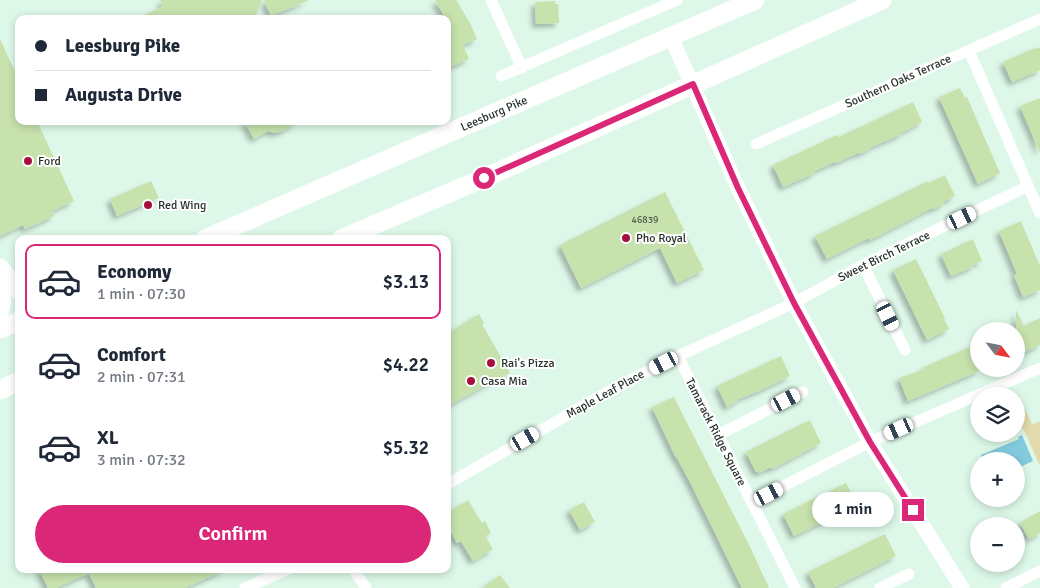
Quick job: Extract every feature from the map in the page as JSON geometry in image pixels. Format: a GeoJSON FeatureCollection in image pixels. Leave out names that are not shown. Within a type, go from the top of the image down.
{"type":"FeatureCollection","features":[{"type":"Feature","properties":{"kind":"highway","name":"Leesburg Pike"},"geometry":{"type":"LineString","coordinates":[[214,235],[756,0]]}},
{"type":"Feature","properties":{"kind":"highway"},"geometry":{"type":"LineString","coordinates":[[350,235],[484,178],[882,0]]}},
{"type":"Feature","properties":{"kind":"highway"},"geometry":{"type":"LineString","coordinates":[[0,268],[15,286]]}},
{"type":"Feature","properties":{"kind":"highway"},"geometry":{"type":"LineString","coordinates":[[0,284],[2,294],[0,310]]}},
{"type":"Feature","properties":{"kind":"highway"},"geometry":{"type":"LineString","coordinates":[[0,329],[15,323]]}},
{"type":"Feature","properties":{"kind":"highway"},"geometry":{"type":"LineString","coordinates":[[0,390],[15,383]]}},
{"type":"Feature","properties":{"kind":"street"},"geometry":{"type":"LineString","coordinates":[[491,0],[522,68]]}},
{"type":"Feature","properties":{"kind":"street"},"geometry":{"type":"LineString","coordinates":[[501,76],[662,3],[677,0]]}},
{"type":"Feature","properties":{"kind":"street","name":"Southern Oaks Terrace"},"geometry":{"type":"LineString","coordinates":[[756,144],[1040,19]]}},
{"type":"Feature","properties":{"kind":"street"},"geometry":{"type":"LineString","coordinates":[[671,37],[738,188],[794,303],[870,442],[962,588]]}},
{"type":"Feature","properties":{"kind":"street"},"geometry":{"type":"LineString","coordinates":[[968,51],[1040,213]]}},
{"type":"Feature","properties":{"kind":"street","name":"Sweet Birch Terrace"},"geometry":{"type":"LineString","coordinates":[[794,303],[863,265],[1028,186]]}},
{"type":"Feature","properties":{"kind":"street"},"geometry":{"type":"LineString","coordinates":[[863,265],[905,350]]}},
{"type":"Feature","properties":{"kind":"street","name":"Maple Leaf Place"},"geometry":{"type":"LineString","coordinates":[[451,482],[609,390],[794,303]]}},
{"type":"Feature","properties":{"kind":"street","name":"Tamarack Ridge Square"},"geometry":{"type":"LineString","coordinates":[[678,356],[795,588]]}},
{"type":"Feature","properties":{"kind":"street"},"geometry":{"type":"LineString","coordinates":[[752,502],[870,442],[1040,368]]}},
{"type":"Feature","properties":{"kind":"street"},"geometry":{"type":"LineString","coordinates":[[718,435],[803,392]]}},
{"type":"Feature","properties":{"kind":"street"},"geometry":{"type":"LineString","coordinates":[[1006,588],[1040,571]]}},
{"type":"Feature","properties":{"kind":"street"},"geometry":{"type":"LineString","coordinates":[[245,588],[280,573]]}},
{"type":"Feature","properties":{"kind":"street"},"geometry":{"type":"LineString","coordinates":[[356,573],[366,588]]}},
{"type":"Feature","properties":{"kind":"street"},"geometry":{"type":"LineString","coordinates":[[880,588],[909,574]]}},
{"type":"Feature","properties":{"kind":"shaded area"},"geometry":{"type":"Polygon","coordinates":[[[1025,409],[1032,425],[1040,421],[1040,466],[1025,432],[1025,409]]]}},
{"type":"Feature","properties":{"kind":"water"},"geometry":{"type":"Polygon","coordinates":[[[1012,442],[1025,442],[1033,461],[1025,465],[1025,452],[988,452],[1012,442]]]}},
{"type":"Feature","properties":{"kind":"building"},"geometry":{"type":"Polygon","coordinates":[[[160,0],[262,0],[256,15],[145,15],[163,6],[160,0]]]}},
{"type":"Feature","properties":{"kind":"building"},"geometry":{"type":"Polygon","coordinates":[[[264,0],[309,0],[273,15],[271,15],[264,0]]]}},
{"type":"Feature","properties":{"kind":"building"},"geometry":{"type":"Polygon","coordinates":[[[435,0],[456,0],[477,39],[463,45],[469,59],[451,67],[451,15],[444,15],[435,0]]]}},
{"type":"Feature","properties":{"kind":"building"},"geometry":{"type":"Polygon","coordinates":[[[555,1],[555,4],[558,4],[559,23],[536,24],[535,2],[555,1]]]}},
{"type":"Feature","properties":{"kind":"building","name":"Ford"},"geometry":{"type":"Polygon","coordinates":[[[0,39],[15,71],[15,125],[39,125],[74,201],[52,211],[54,216],[25,229],[23,225],[0,236],[0,39]]]}},
{"type":"Feature","properties":{"kind":"building"},"geometry":{"type":"Polygon","coordinates":[[[1040,47],[1040,70],[1012,82],[1003,62],[1040,47]]]}},
{"type":"Feature","properties":{"kind":"building"},"geometry":{"type":"Polygon","coordinates":[[[960,88],[965,98],[967,97],[1000,173],[978,184],[939,97],[960,88]]]}},
{"type":"Feature","properties":{"kind":"building"},"geometry":{"type":"Polygon","coordinates":[[[1040,98],[1040,153],[1020,106],[1040,98]]]}},
{"type":"Feature","properties":{"kind":"building"},"geometry":{"type":"Polygon","coordinates":[[[913,102],[922,122],[870,149],[814,171],[815,173],[783,187],[773,165],[913,102]]]}},
{"type":"Feature","properties":{"kind":"building"},"geometry":{"type":"Polygon","coordinates":[[[246,125],[293,125],[275,133],[268,131],[254,139],[246,125]]]}},
{"type":"Feature","properties":{"kind":"building"},"geometry":{"type":"Polygon","coordinates":[[[945,175],[955,196],[943,202],[944,204],[827,259],[815,236],[928,181],[929,183],[945,175]]]}},
{"type":"Feature","properties":{"kind":"building"},"geometry":{"type":"Polygon","coordinates":[[[151,181],[159,198],[117,216],[110,199],[151,181]]]}},
{"type":"Feature","properties":{"kind":"building"},"geometry":{"type":"Polygon","coordinates":[[[665,192],[704,270],[677,283],[660,248],[581,288],[560,245],[665,192]]]}},
{"type":"Feature","properties":{"kind":"building"},"geometry":{"type":"Polygon","coordinates":[[[1021,221],[1040,266],[1040,290],[1023,297],[1014,275],[1017,274],[999,231],[1021,221]]]}},
{"type":"Feature","properties":{"kind":"building"},"geometry":{"type":"Polygon","coordinates":[[[973,239],[982,261],[951,276],[941,254],[973,239]]]}},
{"type":"Feature","properties":{"kind":"building"},"geometry":{"type":"Polygon","coordinates":[[[916,259],[949,329],[927,340],[893,270],[916,259]]]}},
{"type":"Feature","properties":{"kind":"building"},"geometry":{"type":"Polygon","coordinates":[[[1016,310],[1022,322],[1016,322],[1016,310]]]}},
{"type":"Feature","properties":{"kind":"building"},"geometry":{"type":"Polygon","coordinates":[[[479,314],[484,323],[482,324],[510,373],[451,404],[451,331],[479,314]]]}},
{"type":"Feature","properties":{"kind":"building"},"geometry":{"type":"Polygon","coordinates":[[[1040,318],[1040,345],[1025,352],[1025,326],[1040,318]]]}},
{"type":"Feature","properties":{"kind":"building"},"geometry":{"type":"Polygon","coordinates":[[[970,347],[970,375],[908,401],[899,378],[925,369],[924,367],[970,347]]]}},
{"type":"Feature","properties":{"kind":"building"},"geometry":{"type":"Polygon","coordinates":[[[781,356],[790,376],[738,399],[738,401],[727,407],[717,386],[781,356]]]}},
{"type":"Feature","properties":{"kind":"building"},"geometry":{"type":"Polygon","coordinates":[[[674,397],[769,588],[742,588],[690,482],[676,458],[652,407],[674,397]]]}},
{"type":"Feature","properties":{"kind":"building"},"geometry":{"type":"Polygon","coordinates":[[[810,420],[821,443],[772,469],[771,467],[759,473],[758,471],[756,472],[746,452],[810,420]]]}},
{"type":"Feature","properties":{"kind":"building"},"geometry":{"type":"Polygon","coordinates":[[[846,483],[858,505],[794,536],[783,514],[846,483]]]}},
{"type":"Feature","properties":{"kind":"building"},"geometry":{"type":"Polygon","coordinates":[[[468,500],[482,523],[485,521],[491,533],[485,536],[493,549],[473,561],[461,541],[457,543],[451,532],[451,510],[468,500]]]}},
{"type":"Feature","properties":{"kind":"building"},"geometry":{"type":"Polygon","coordinates":[[[584,502],[595,522],[580,530],[569,510],[584,502]]]}},
{"type":"Feature","properties":{"kind":"building"},"geometry":{"type":"Polygon","coordinates":[[[1040,511],[1040,533],[1029,539],[1025,532],[1025,520],[1040,511]]]}},
{"type":"Feature","properties":{"kind":"building"},"geometry":{"type":"Polygon","coordinates":[[[885,534],[896,556],[833,588],[816,588],[808,572],[885,534]]]}},
{"type":"Feature","properties":{"kind":"building"},"geometry":{"type":"Polygon","coordinates":[[[41,573],[89,573],[56,588],[48,588],[41,573]]]}},
{"type":"Feature","properties":{"kind":"building"},"geometry":{"type":"Polygon","coordinates":[[[89,573],[218,573],[185,588],[96,588],[89,573]]]}},
{"type":"Feature","properties":{"kind":"building"},"geometry":{"type":"Polygon","coordinates":[[[500,575],[510,588],[482,588],[500,575]]]}},
{"type":"Feature","properties":{"kind":"place","name":"Ford"},"geometry":{"type":"Point","coordinates":[28,161]}},
{"type":"Feature","properties":{"kind":"place","name":"Red Wing"},"geometry":{"type":"Point","coordinates":[148,205]}},
{"type":"Feature","properties":{"kind":"place","name":"Pho Royal"},"geometry":{"type":"Point","coordinates":[626,238]}},
{"type":"Feature","properties":{"kind":"place","name":"Rai's Pizza"},"geometry":{"type":"Point","coordinates":[491,363]}},
{"type":"Feature","properties":{"kind":"place","name":"Casa Mia"},"geometry":{"type":"Point","coordinates":[471,381]}},
{"type":"Feature","properties":{"kind":"route"},"geometry":{"type":"LineString","coordinates":[[484,178],[693,84],[738,188],[794,303],[870,442],[913,510]]}}]}
